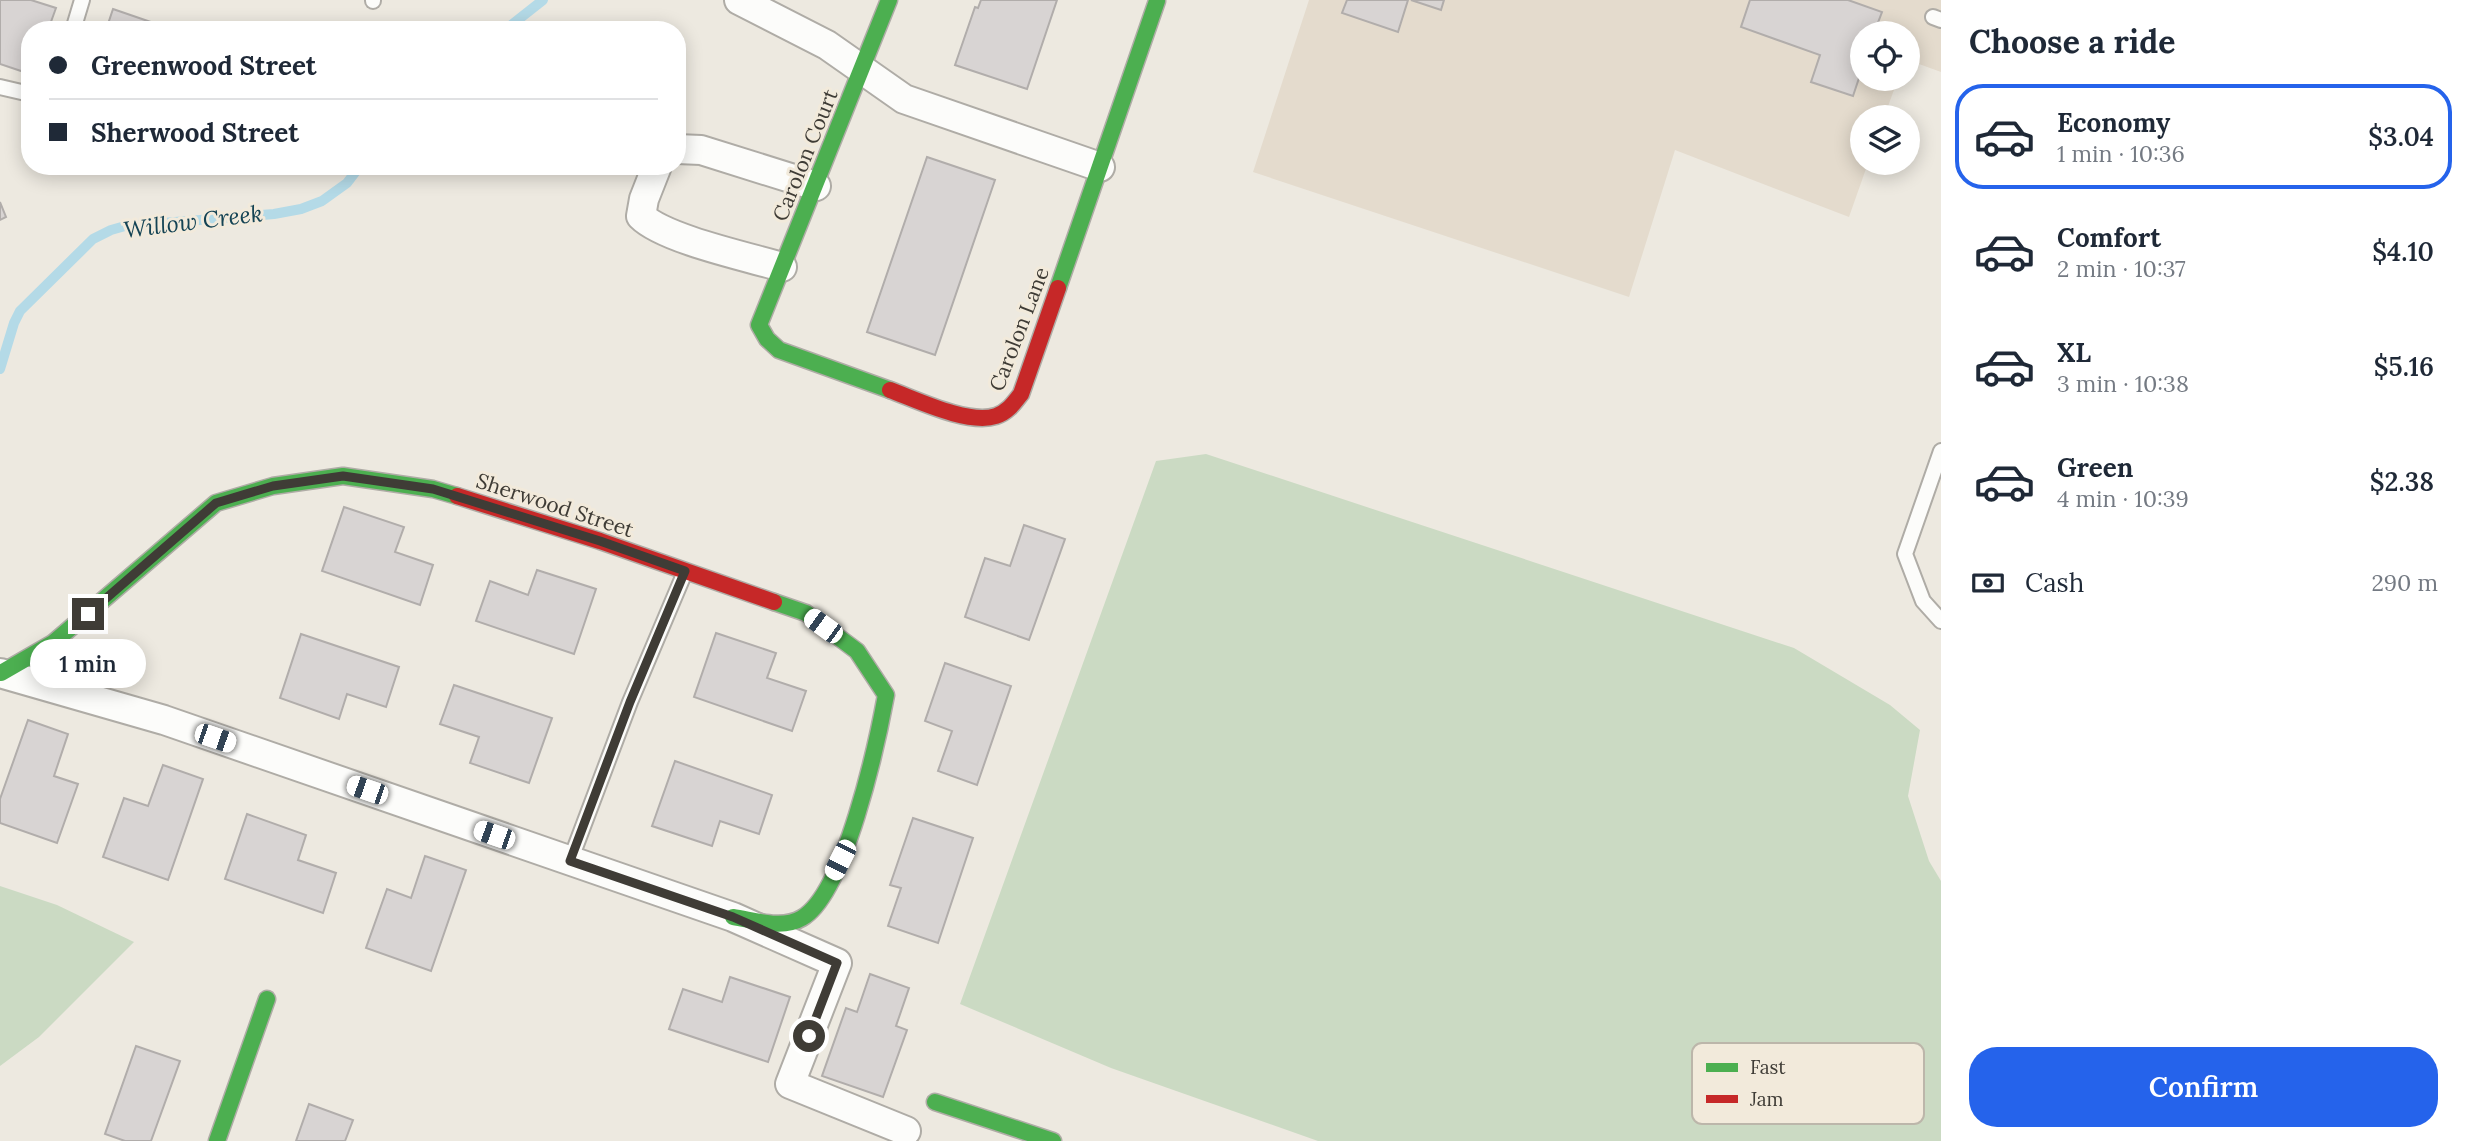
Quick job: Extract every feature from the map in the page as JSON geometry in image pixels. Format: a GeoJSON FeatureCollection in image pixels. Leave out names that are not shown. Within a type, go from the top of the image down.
{"type":"FeatureCollection","features":[{"type":"Feature","properties":{"kind":"street"},"geometry":{"type":"LineString","coordinates":[[739,0],[827,45],[904,99],[1100,167]]}},
{"type":"Feature","properties":{"kind":"street","name":"Carolon Court"},"geometry":{"type":"LineString","coordinates":[[759,325],[889,0]]}},
{"type":"Feature","properties":{"kind":"street","name":"Carolon Lane"},"geometry":{"type":"LineString","coordinates":[[759,325],[766,339],[779,350],[954,413],[978,418],[1001,416],[1012,408],[1021,394],[1157,1]]}},
{"type":"Feature","properties":{"kind":"street"},"geometry":{"type":"LineString","coordinates":[[686,149],[701,150],[816,186]]}},
{"type":"Feature","properties":{"kind":"street"},"geometry":{"type":"LineString","coordinates":[[654,175],[641,216],[649,224],[667,233],[782,267]]}},
{"type":"Feature","properties":{"kind":"street","name":"Sherwood Street"},"geometry":{"type":"LineString","coordinates":[[0,673],[53,643],[216,503],[273,486],[343,476],[433,489],[587,537],[806,613],[857,650],[886,695],[876,752],[850,841],[821,899],[801,918],[776,924],[733,917]]}},
{"type":"Feature","properties":{"kind":"street"},"geometry":{"type":"LineString","coordinates":[[0,673],[164,720],[733,917],[837,963],[790,1084],[906,1131]]}},
{"type":"Feature","properties":{"kind":"street"},"geometry":{"type":"LineString","coordinates":[[217,1141],[267,999]]}},
{"type":"Feature","properties":{"kind":"street"},"geometry":{"type":"LineString","coordinates":[[935,1102],[1053,1141]]}},
{"type":"Feature","properties":{"kind":"lane"},"geometry":{"type":"LineString","coordinates":[[76,21],[82,0]]}},
{"type":"Feature","properties":{"kind":"lane"},"geometry":{"type":"LineString","coordinates":[[0,87],[21,92]]}},
{"type":"Feature","properties":{"kind":"lane"},"geometry":{"type":"LineString","coordinates":[[1941,451],[1905,554],[1923,601],[1941,621]]}},
{"type":"Feature","properties":{"kind":"lane"},"geometry":{"type":"LineString","coordinates":[[570,861],[630,702],[685,571]]}},
{"type":"Feature","properties":{"kind":"shaded area"},"geometry":{"type":"Polygon","coordinates":[[[1309,0],[1941,0],[1941,72],[1920,64],[1920,21],[1850,21],[1850,91],[1894,91],[1888,105],[1850,105],[1850,175],[1864,175],[1849,217],[1675,150],[1629,297],[1253,172],[1309,0]]]}},
{"type":"Feature","properties":{"kind":"green space"},"geometry":{"type":"Polygon","coordinates":[[[1206,454],[1794,648],[1890,705],[1920,730],[1908,796],[1929,861],[1941,881],[1941,1141],[1318,1141],[1111,1068],[960,1004],[1156,461],[1206,454]]]}},
{"type":"Feature","properties":{"kind":"green space"},"geometry":{"type":"Polygon","coordinates":[[[0,886],[57,905],[134,942],[39,1037],[0,1066],[0,886]]]}},
{"type":"Feature","properties":{"kind":"building"},"geometry":{"type":"Polygon","coordinates":[[[0,0],[31,0],[56,8],[51,21],[21,21],[21,71],[0,64],[0,0]]]}},
{"type":"Feature","properties":{"kind":"building"},"geometry":{"type":"Polygon","coordinates":[[[981,0],[1057,0],[1027,89],[955,65],[975,7],[978,8],[981,0]]]}},
{"type":"Feature","properties":{"kind":"building"},"geometry":{"type":"Polygon","coordinates":[[[1347,0],[1408,0],[1398,32],[1342,13],[1347,0]]]}},
{"type":"Feature","properties":{"kind":"building"},"geometry":{"type":"Polygon","coordinates":[[[1411,0],[1444,0],[1441,10],[1411,0]]]}},
{"type":"Feature","properties":{"kind":"building"},"geometry":{"type":"Polygon","coordinates":[[[1750,0],[1848,0],[1882,12],[1879,21],[1850,21],[1850,91],[1855,91],[1853,96],[1811,82],[1820,55],[1741,27],[1750,0]]]}},
{"type":"Feature","properties":{"kind":"building"},"geometry":{"type":"Polygon","coordinates":[[[113,9],[148,21],[109,21],[113,9]]]}},
{"type":"Feature","properties":{"kind":"building"},"geometry":{"type":"Polygon","coordinates":[[[927,157],[995,180],[935,355],[867,332],[927,157]]]}},
{"type":"Feature","properties":{"kind":"building"},"geometry":{"type":"Polygon","coordinates":[[[0,202],[6,217],[0,220],[0,202]]]}},
{"type":"Feature","properties":{"kind":"building"},"geometry":{"type":"Polygon","coordinates":[[[344,507],[404,527],[395,552],[433,565],[420,605],[322,571],[344,507]]]}},
{"type":"Feature","properties":{"kind":"building"},"geometry":{"type":"Polygon","coordinates":[[[1024,525],[1065,539],[1029,640],[965,617],[985,558],[1010,566],[1024,525]]]}},
{"type":"Feature","properties":{"kind":"building"},"geometry":{"type":"Polygon","coordinates":[[[537,570],[596,589],[574,654],[476,621],[490,581],[528,595],[537,570]]]}},
{"type":"Feature","properties":{"kind":"building"},"geometry":{"type":"Polygon","coordinates":[[[716,633],[776,653],[767,678],[806,691],[792,731],[694,697],[716,633]]]}},
{"type":"Feature","properties":{"kind":"building"},"geometry":{"type":"Polygon","coordinates":[[[301,634],[399,667],[386,707],[347,694],[339,719],[280,698],[301,634]]]}},
{"type":"Feature","properties":{"kind":"building"},"geometry":{"type":"Polygon","coordinates":[[[945,663],[1011,686],[977,785],[938,771],[952,731],[925,721],[945,663]]]}},
{"type":"Feature","properties":{"kind":"building"},"geometry":{"type":"Polygon","coordinates":[[[454,685],[552,718],[529,783],[470,763],[479,737],[440,724],[454,685]]]}},
{"type":"Feature","properties":{"kind":"building"},"geometry":{"type":"Polygon","coordinates":[[[28,720],[68,734],[54,776],[78,784],[57,843],[0,823],[0,799],[28,720]]]}},
{"type":"Feature","properties":{"kind":"building"},"geometry":{"type":"Polygon","coordinates":[[[675,761],[772,795],[759,834],[720,821],[712,846],[652,826],[675,761]]]}},
{"type":"Feature","properties":{"kind":"building"},"geometry":{"type":"Polygon","coordinates":[[[163,765],[203,779],[168,880],[103,857],[124,798],[148,806],[163,765]]]}},
{"type":"Feature","properties":{"kind":"building"},"geometry":{"type":"Polygon","coordinates":[[[247,814],[306,835],[298,860],[336,873],[323,913],[225,879],[247,814]]]}},
{"type":"Feature","properties":{"kind":"building"},"geometry":{"type":"Polygon","coordinates":[[[913,818],[973,838],[938,943],[888,926],[901,888],[890,885],[913,818]]]}},
{"type":"Feature","properties":{"kind":"building"},"geometry":{"type":"Polygon","coordinates":[[[425,856],[466,870],[431,971],[366,948],[387,889],[411,898],[425,856]]]}},
{"type":"Feature","properties":{"kind":"building"},"geometry":{"type":"Polygon","coordinates":[[[870,974],[909,988],[896,1026],[907,1030],[883,1097],[822,1076],[846,1008],[857,1012],[870,974]]]}},
{"type":"Feature","properties":{"kind":"building"},"geometry":{"type":"Polygon","coordinates":[[[730,977],[790,997],[768,1062],[669,1029],[683,989],[722,1002],[730,977]]]}},
{"type":"Feature","properties":{"kind":"building"},"geometry":{"type":"Polygon","coordinates":[[[136,1046],[180,1061],[151,1141],[125,1141],[105,1134],[136,1046]]]}},
{"type":"Feature","properties":{"kind":"building"},"geometry":{"type":"Polygon","coordinates":[[[309,1104],[353,1120],[345,1141],[296,1141],[309,1104]]]}},
{"type":"Feature","properties":{"kind":"waterway","name":"Willow Creek"},"geometry":{"type":"LineString","coordinates":[[516,21],[543,0]]}},
{"type":"Feature","properties":{"kind":"waterway","name":"Willow Creek"},"geometry":{"type":"LineString","coordinates":[[0,369],[20,311],[93,239],[125,226],[274,214],[301,209],[322,201],[347,183],[353,175]]}},
{"type":"Feature","properties":{"kind":"traffic: fast"},"geometry":{"type":"LineString","coordinates":[[889,0],[759,325],[767,339],[779,350],[890,390]]}},
{"type":"Feature","properties":{"kind":"traffic: fast"},"geometry":{"type":"LineString","coordinates":[[1058,288],[1157,1]]}},
{"type":"Feature","properties":{"kind":"traffic: fast"},"geometry":{"type":"LineString","coordinates":[[1,673],[53,643],[216,503],[273,486],[343,476],[433,489],[457,496]]}},
{"type":"Feature","properties":{"kind":"traffic: fast"},"geometry":{"type":"LineString","coordinates":[[733,917],[768,923],[794,922],[818,903],[832,880],[857,816],[886,695],[857,651],[806,613],[774,602]]}},
{"type":"Feature","properties":{"kind":"traffic: fast"},"geometry":{"type":"LineString","coordinates":[[217,1141],[267,999]]}},
{"type":"Feature","properties":{"kind":"traffic: fast"},"geometry":{"type":"LineString","coordinates":[[935,1102],[1053,1141]]}},
{"type":"Feature","properties":{"kind":"traffic: jam"},"geometry":{"type":"LineString","coordinates":[[890,390],[943,410],[971,417],[985,418],[1004,412],[1021,394],[1058,288]]}},
{"type":"Feature","properties":{"kind":"traffic: jam"},"geometry":{"type":"LineString","coordinates":[[457,496],[600,541],[774,602]]}},
{"type":"Feature","properties":{"kind":"route"},"geometry":{"type":"LineString","coordinates":[[88,614],[216,503],[273,486],[343,476],[433,489],[600,541],[685,571],[630,702],[570,861],[733,917],[837,963],[809,1036]]}}]}
